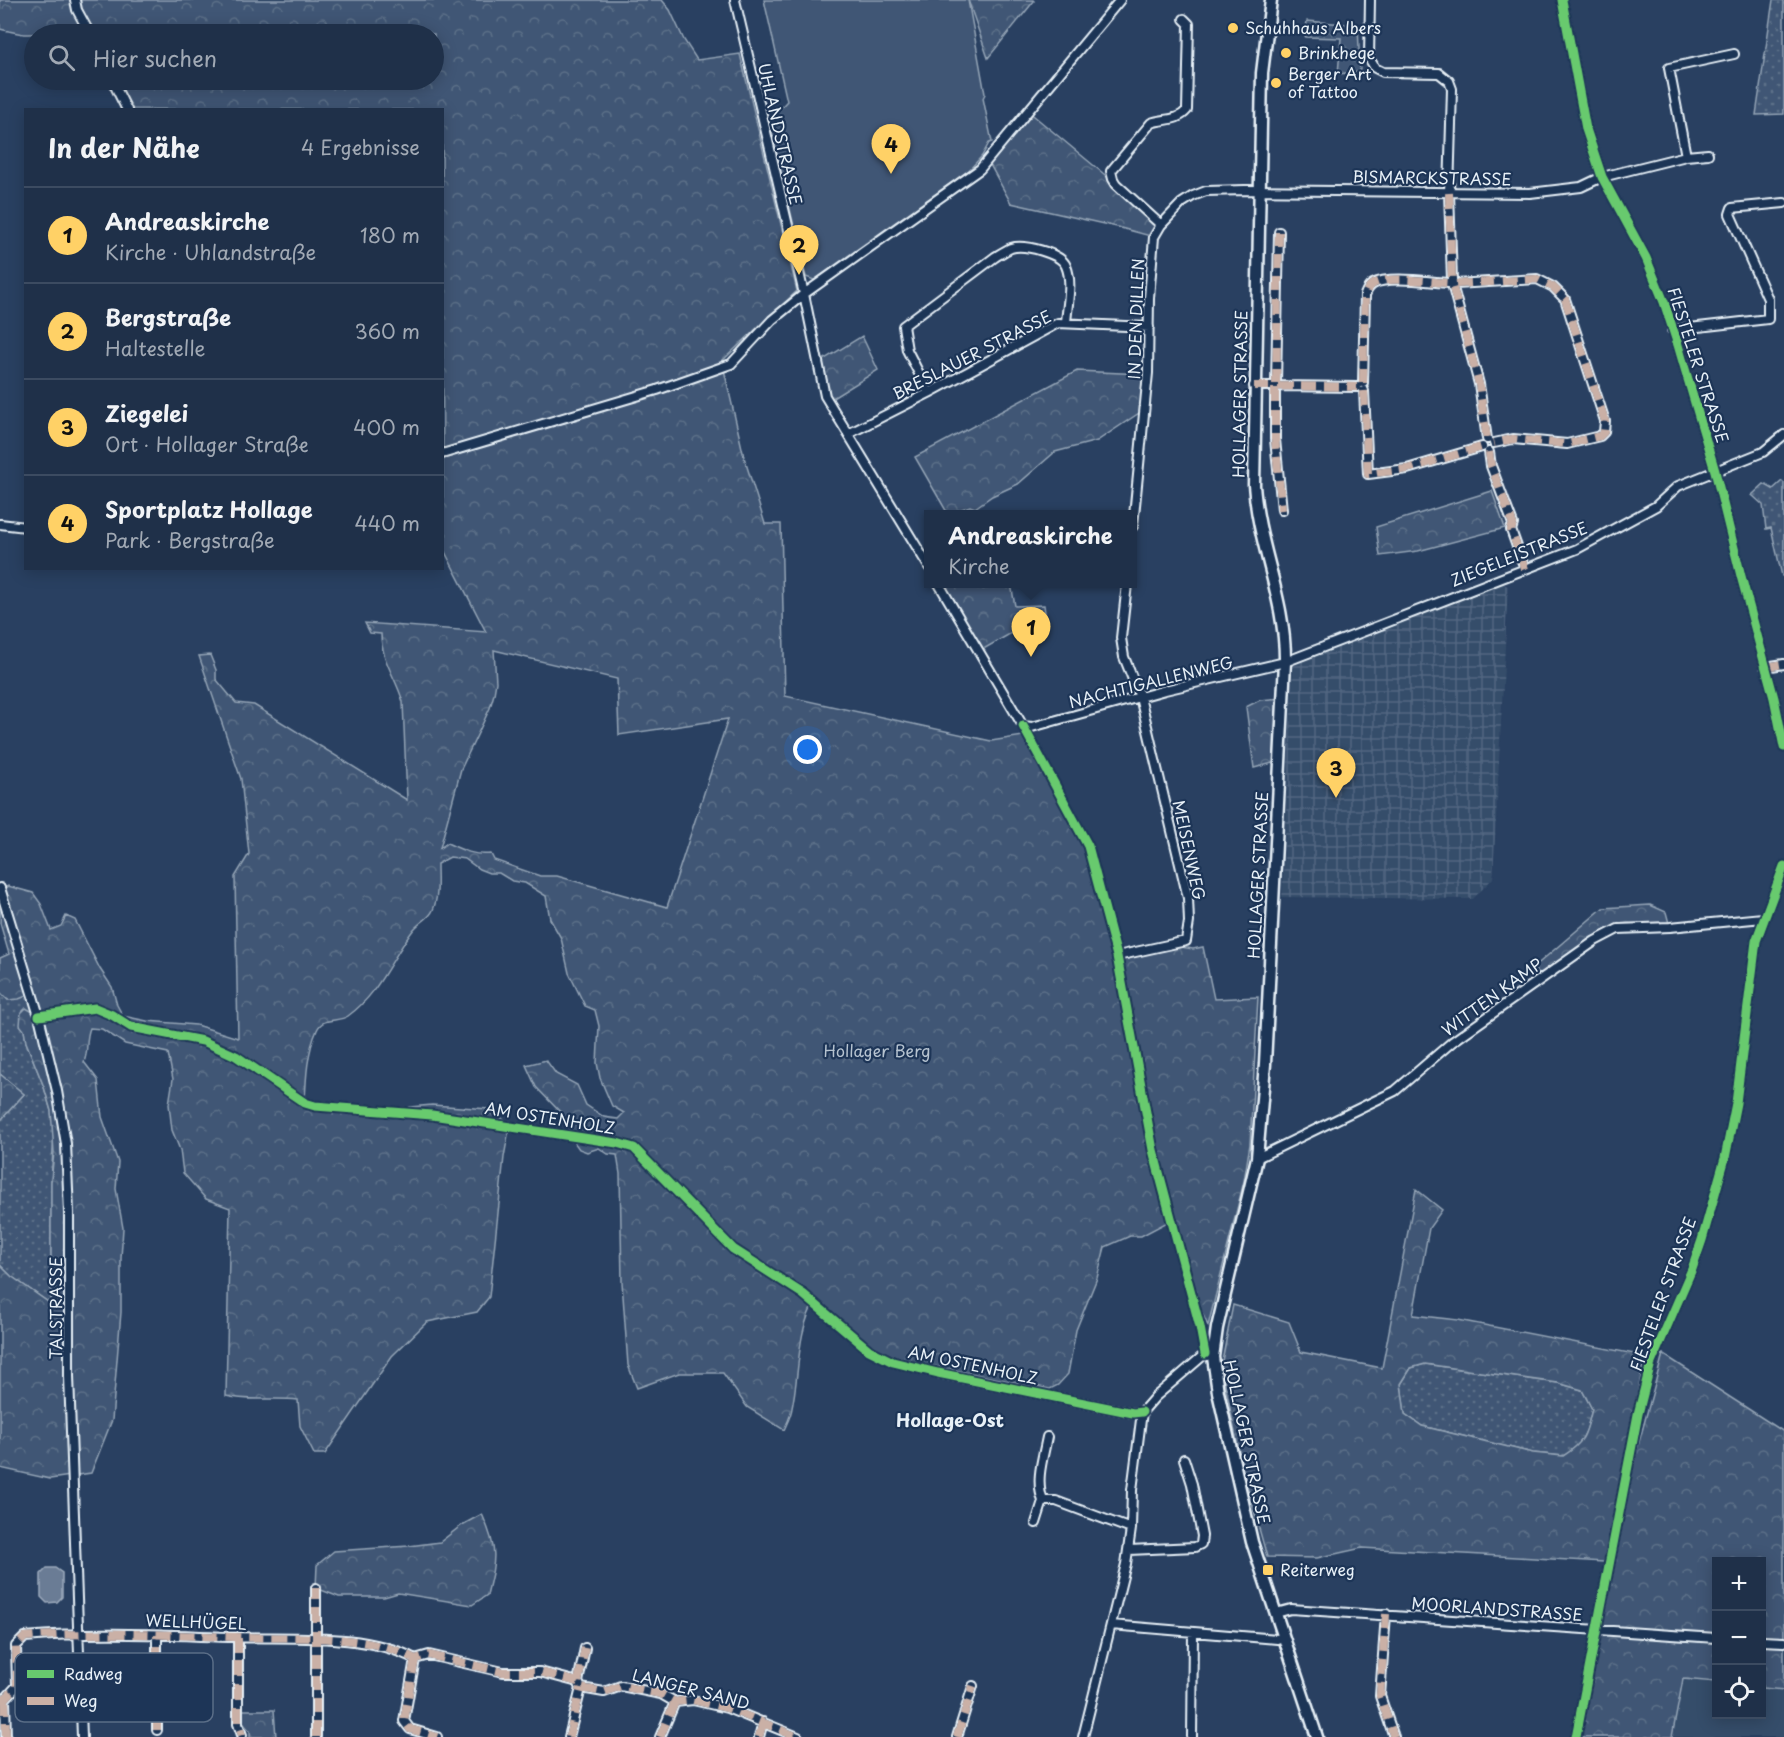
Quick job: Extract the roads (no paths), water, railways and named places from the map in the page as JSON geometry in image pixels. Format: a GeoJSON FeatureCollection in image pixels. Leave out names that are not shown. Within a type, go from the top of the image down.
{"type":"FeatureCollection","features":[{"type":"Feature","properties":{"kind":"main road","name":"HOLLAGER STRASSE"},"geometry":{"type":"LineString","coordinates":[[1271,0],[1262,73],[1254,386],[1254,485],[1255,511],[1281,612],[1286,642],[1265,1064],[1257,1158],[1217,1328],[1214,1352],[1218,1392],[1252,1542],[1317,1737]]}},
{"type":"Feature","properties":{"kind":"street"},"geometry":{"type":"LineString","coordinates":[[75,0],[77,10],[85,24]]}},
{"type":"Feature","properties":{"kind":"street","name":"UHLANDSTRASSE"},"geometry":{"type":"LineString","coordinates":[[735,0],[804,294],[825,396],[924,559]]}},
{"type":"Feature","properties":{"kind":"street"},"geometry":{"type":"LineString","coordinates":[[444,453],[657,390],[731,364],[772,320],[804,294],[980,169],[1120,0]]}},
{"type":"Feature","properties":{"kind":"street"},"geometry":{"type":"LineString","coordinates":[[1370,0],[1369,58],[1375,68],[1383,72],[1439,73],[1449,81],[1452,89],[1449,193],[1452,284],[1479,384],[1490,441]]}},
{"type":"Feature","properties":{"kind":"street","name":"FIESTELER STRASSE"},"geometry":{"type":"LineString","coordinates":[[1562,0],[1586,129],[1602,177],[1646,258],[1664,302],[1715,471],[1784,747]]}},
{"type":"Feature","properties":{"kind":"street"},"geometry":{"type":"LineString","coordinates":[[1161,225],[1116,184],[1111,171],[1152,123],[1182,116],[1187,110],[1189,24],[1184,19]]}},
{"type":"Feature","properties":{"kind":"street"},"geometry":{"type":"LineString","coordinates":[[1686,156],[1669,68],[1734,54]]}},
{"type":"Feature","properties":{"kind":"street"},"geometry":{"type":"LineString","coordinates":[[117,90],[126,108]]}},
{"type":"Feature","properties":{"kind":"street","name":"BISMARCKSTRASSE"},"geometry":{"type":"LineString","coordinates":[[1258,190],[1530,193],[1581,187],[1602,177],[1686,156],[1708,154]]}},
{"type":"Feature","properties":{"kind":"street","name":"IN DEN DILLEN"},"geometry":{"type":"LineString","coordinates":[[1135,510],[1148,374],[1154,237],[1161,225],[1192,196],[1206,191],[1258,190]]}},
{"type":"Feature","properties":{"kind":"street"},"geometry":{"type":"LineString","coordinates":[[1672,330],[1768,319],[1768,299],[1730,214],[1732,208],[1738,206],[1784,203]]}},
{"type":"Feature","properties":{"kind":"street"},"geometry":{"type":"LineString","coordinates":[[1279,232],[1275,439],[1282,510]]}},
{"type":"Feature","properties":{"kind":"street"},"geometry":{"type":"LineString","coordinates":[[929,393],[907,350],[903,326],[995,257],[1011,248],[1027,246],[1059,257],[1066,264],[1068,275],[1066,323]]}},
{"type":"Feature","properties":{"kind":"street"},"geometry":{"type":"LineString","coordinates":[[1485,449],[1407,469],[1368,474],[1361,387],[1365,295],[1367,288],[1374,283],[1395,280],[1452,284],[1538,279],[1553,287],[1565,299],[1605,421],[1604,432],[1600,436],[1567,444],[1525,439],[1482,443],[1485,449],[1513,524],[1511,530],[1525,569]]}},
{"type":"Feature","properties":{"kind":"street","name":"BRESLAUER STRASSE"},"geometry":{"type":"LineString","coordinates":[[848,434],[1058,323],[1149,327]]}},
{"type":"Feature","properties":{"kind":"street"},"geometry":{"type":"LineString","coordinates":[[1254,386],[1361,387]]}},
{"type":"Feature","properties":{"kind":"street","name":"ZIEGELEISTRASSE"},"geometry":{"type":"LineString","coordinates":[[1285,662],[1576,549],[1656,506],[1678,486],[1763,452],[1784,435]]}},
{"type":"Feature","properties":{"kind":"street"},"geometry":{"type":"LineString","coordinates":[[0,524],[24,527]]}},
{"type":"Feature","properties":{"kind":"street","name":"NACHTIGALLENWEG"},"geometry":{"type":"LineString","coordinates":[[941,588],[1023,726],[1032,727],[1285,662]]}},
{"type":"Feature","properties":{"kind":"street"},"geometry":{"type":"LineString","coordinates":[[1127,588],[1121,638],[1124,657],[1140,698]]}},
{"type":"Feature","properties":{"kind":"street"},"geometry":{"type":"LineString","coordinates":[[1765,667],[1784,664]]}},
{"type":"Feature","properties":{"kind":"street","name":"MEISENWEG"},"geometry":{"type":"LineString","coordinates":[[1117,956],[1186,941],[1188,933],[1188,898],[1140,698]]}},
{"type":"Feature","properties":{"kind":"street","name":"FIESTELER STRASSE"},"geometry":{"type":"LineString","coordinates":[[1576,1737],[1636,1424],[1651,1363],[1692,1269],[1725,1158],[1736,1103],[1756,940],[1763,918],[1782,879],[1784,866]]}},
{"type":"Feature","properties":{"kind":"street","name":"TALSTRASSE"},"geometry":{"type":"LineString","coordinates":[[0,888],[39,1016],[57,1091],[66,1144],[69,1214],[69,1376],[78,1653]]}},
{"type":"Feature","properties":{"kind":"street","name":"WITTEN KAMP"},"geometry":{"type":"LineString","coordinates":[[1257,1158],[1395,1090],[1460,1037],[1577,953],[1618,929],[1670,927],[1763,918]]}},
{"type":"Feature","properties":{"kind":"street","name":"AM OSTENHOLZ"},"geometry":{"type":"LineString","coordinates":[[39,1016],[95,1008],[131,1027],[203,1041],[236,1056],[305,1103],[315,1106],[496,1124],[617,1143],[634,1148],[733,1249],[803,1294],[869,1350],[893,1362],[952,1377],[1084,1404],[1133,1413],[1142,1412]]}},
{"type":"Feature","properties":{"kind":"street"},"geometry":{"type":"LineString","coordinates":[[1083,1737],[1129,1550],[1132,1490],[1142,1412],[1155,1397],[1205,1354],[1214,1352]]}},
{"type":"Feature","properties":{"kind":"street"},"geometry":{"type":"LineString","coordinates":[[1036,1523],[1043,1501],[1039,1480],[1047,1437]]}},
{"type":"Feature","properties":{"kind":"street"},"geometry":{"type":"LineString","coordinates":[[1129,1550],[1195,1547],[1201,1544],[1202,1536],[1192,1484],[1184,1460]]}},
{"type":"Feature","properties":{"kind":"street"},"geometry":{"type":"LineString","coordinates":[[1043,1501],[1056,1501],[1131,1530]]}},
{"type":"Feature","properties":{"kind":"street"},"geometry":{"type":"LineString","coordinates":[[316,1588],[316,1737]]}},
{"type":"Feature","properties":{"kind":"street","name":"MOORLANDSTRASSE"},"geometry":{"type":"LineString","coordinates":[[1276,1613],[1291,1610],[1386,1614],[1712,1638]]}},
{"type":"Feature","properties":{"kind":"street"},"geometry":{"type":"LineString","coordinates":[[1386,1614],[1380,1696],[1394,1737]]}},
{"type":"Feature","properties":{"kind":"street"},"geometry":{"type":"LineString","coordinates":[[1111,1625],[1277,1639],[1283,1637]]}},
{"type":"Feature","properties":{"kind":"street","name":"WELLHÜGEL"},"geometry":{"type":"LineString","coordinates":[[16,1653],[16,1646],[25,1637],[77,1633],[315,1638]]}},
{"type":"Feature","properties":{"kind":"street"},"geometry":{"type":"LineString","coordinates":[[1192,1737],[1193,1633]]}},
{"type":"Feature","properties":{"kind":"street"},"geometry":{"type":"LineString","coordinates":[[157,1635],[157,1653]]}},
{"type":"Feature","properties":{"kind":"street"},"geometry":{"type":"LineString","coordinates":[[238,1638],[238,1724],[242,1735]]}},
{"type":"Feature","properties":{"kind":"street","name":"LANGER SAND"},"geometry":{"type":"LineString","coordinates":[[315,1638],[334,1639],[400,1651],[415,1659],[429,1654],[503,1672],[540,1672],[604,1692],[621,1686],[661,1694],[675,1702],[693,1700],[727,1708],[798,1737]]}},
{"type":"Feature","properties":{"kind":"street"},"geometry":{"type":"LineString","coordinates":[[1766,1641],[1784,1642]]}},
{"type":"Feature","properties":{"kind":"street"},"geometry":{"type":"LineString","coordinates":[[569,1737],[585,1648]]}},
{"type":"Feature","properties":{"kind":"street"},"geometry":{"type":"LineString","coordinates":[[415,1659],[404,1720],[410,1729],[437,1737]]}},
{"type":"Feature","properties":{"kind":"street"},"geometry":{"type":"LineString","coordinates":[[957,1737],[973,1686]]}},
{"type":"Feature","properties":{"kind":"street","name":"WELLHÜGEL"},"geometry":{"type":"LineString","coordinates":[[2,1699],[15,1687]]}},
{"type":"Feature","properties":{"kind":"street"},"geometry":{"type":"LineString","coordinates":[[2,1699],[6,1737]]}},
{"type":"Feature","properties":{"kind":"street"},"geometry":{"type":"LineString","coordinates":[[660,1737],[675,1702]]}},
{"type":"Feature","properties":{"kind":"street","name":"TALSTRASSE"},"geometry":{"type":"LineString","coordinates":[[81,1722],[82,1737]]}},
{"type":"Feature","properties":{"kind":"street"},"geometry":{"type":"LineString","coordinates":[[157,1722],[157,1730]]}},
{"type":"Feature","properties":{"kind":"street"},"geometry":{"type":"LineString","coordinates":[[759,1737],[763,1722]]}},
{"type":"Feature","properties":{"kind":"place","name":"Schuhhaus Albers"},"geometry":{"type":"Point","coordinates":[1233,28]}},
{"type":"Feature","properties":{"kind":"place","name":"Brinkhege"},"geometry":{"type":"Point","coordinates":[1286,53]}},
{"type":"Feature","properties":{"kind":"place","name":"Berger Art of Tattoo"},"geometry":{"type":"Point","coordinates":[1276,83]}},
{"type":"Feature","properties":{"kind":"place","name":"Sportplatz Hollage"},"geometry":{"type":"Point","coordinates":[891,174]}},
{"type":"Feature","properties":{"kind":"place","name":"Bergstraße"},"geometry":{"type":"Point","coordinates":[799,275]}},
{"type":"Feature","properties":{"kind":"place","name":"Andreaskirche"},"geometry":{"type":"Point","coordinates":[1031,657]}},
{"type":"Feature","properties":{"kind":"place","name":"Ziegelei"},"geometry":{"type":"Point","coordinates":[1336,798]}},
{"type":"Feature","properties":{"kind":"place","name":"Reiterweg"},"geometry":{"type":"Point","coordinates":[1268,1570]}},
{"type":"Feature","properties":{"kind":"district","name":"Hollage-Ost"},"geometry":{"type":"Point","coordinates":[950,1421]}},
{"type":"Feature","properties":{"kind":"park label","name":"Hollager Berg"},"geometry":{"type":"Point","coordinates":[877,1051]}}]}
